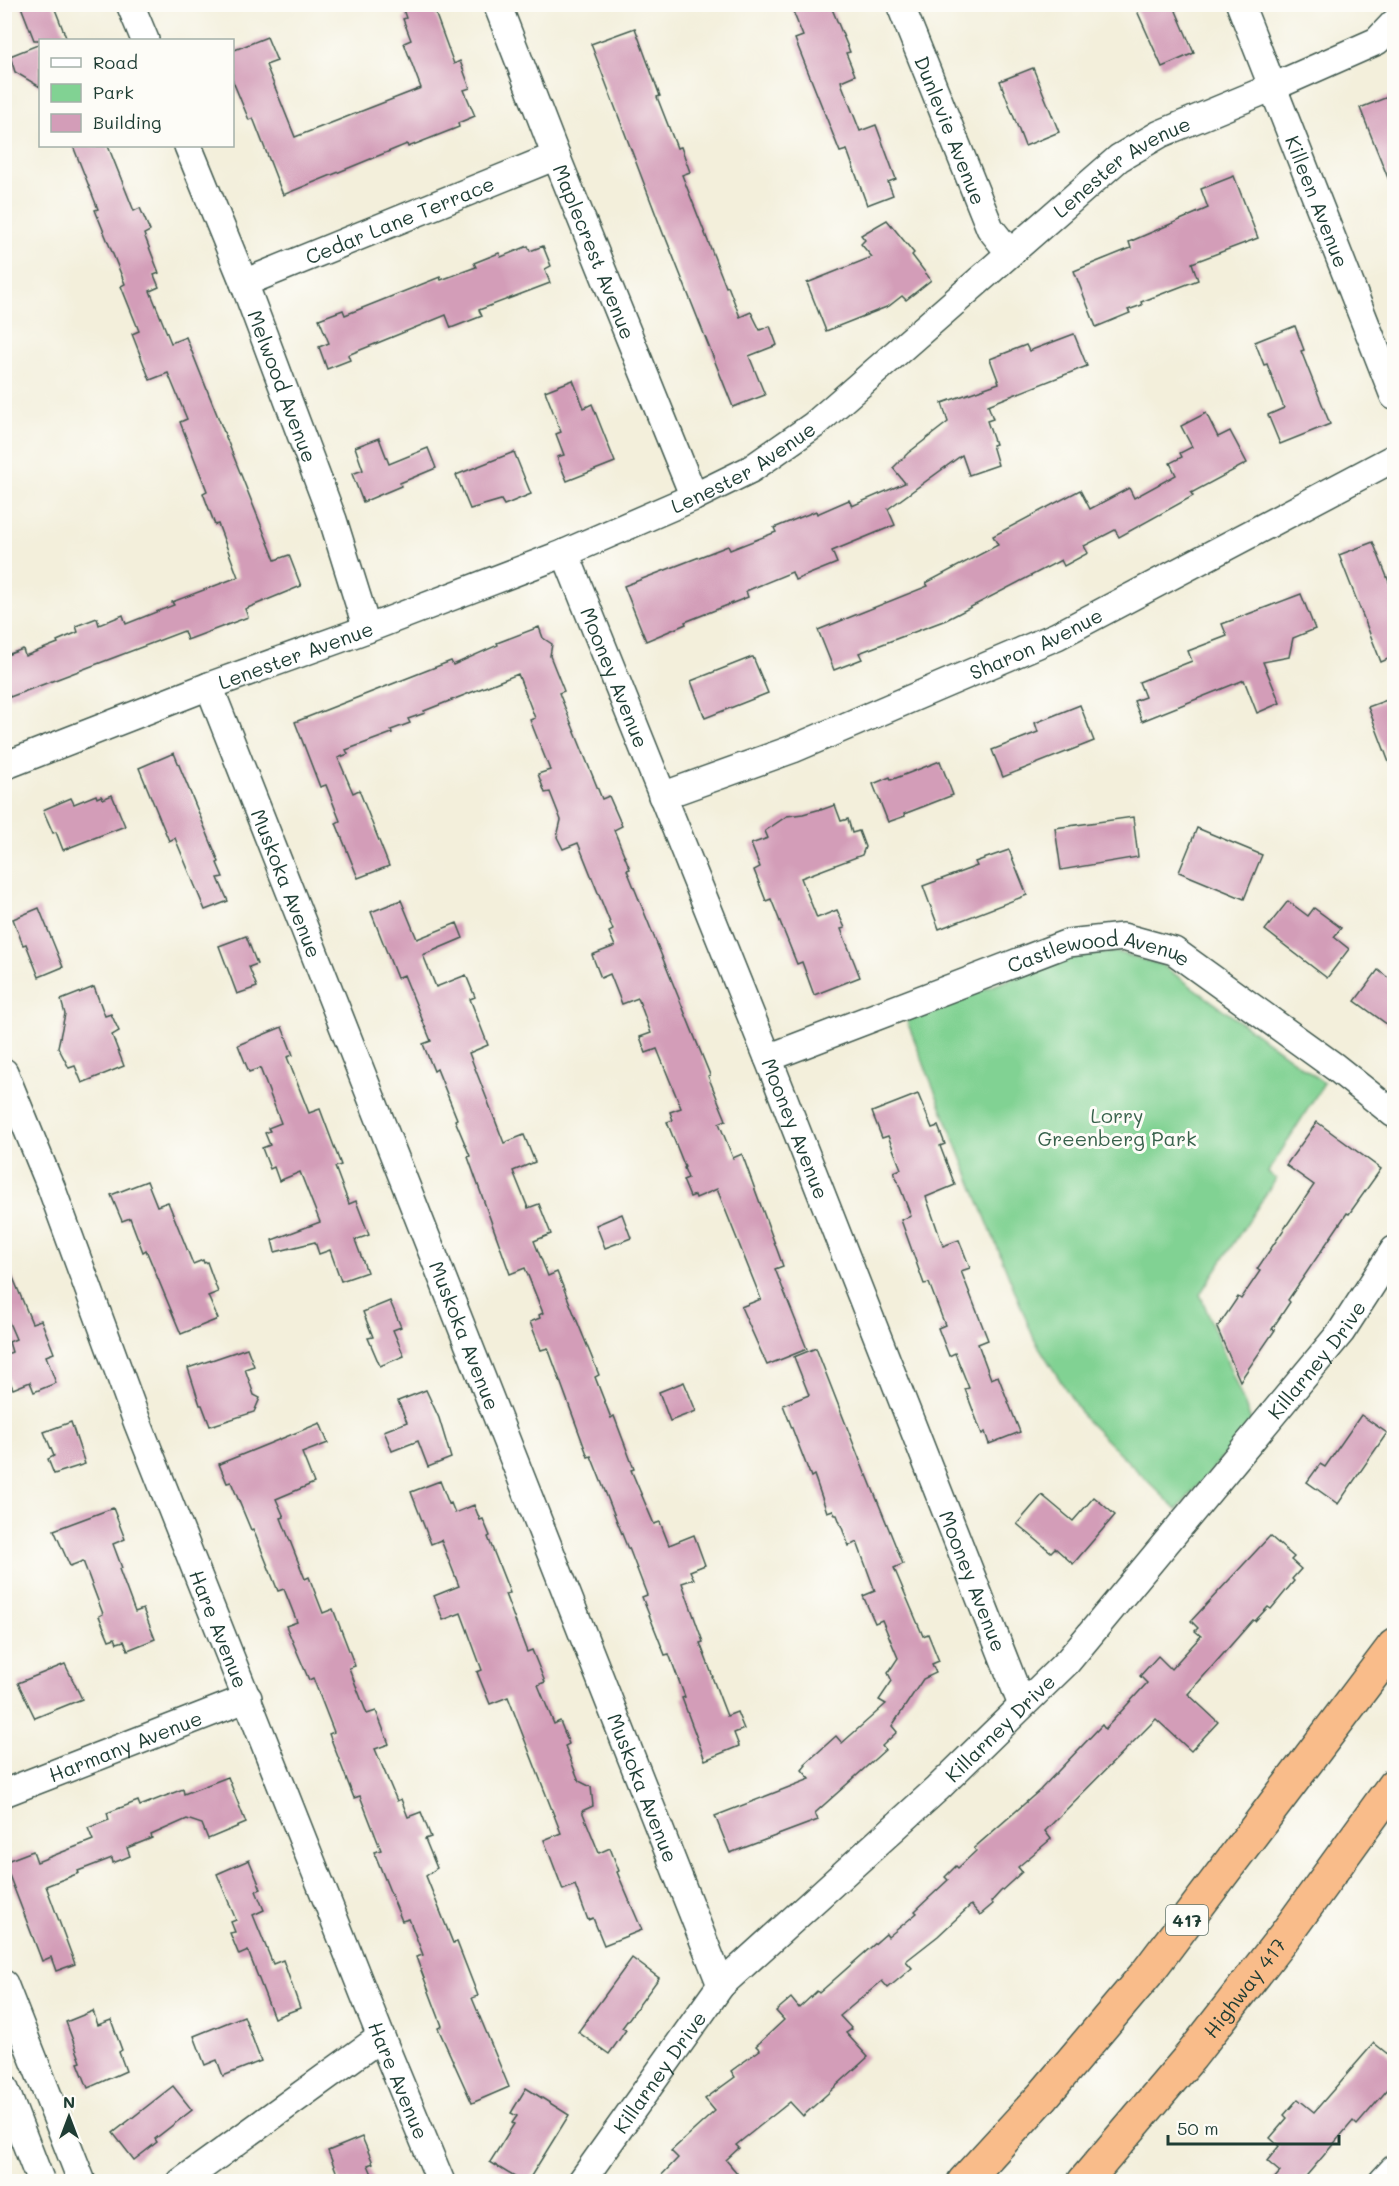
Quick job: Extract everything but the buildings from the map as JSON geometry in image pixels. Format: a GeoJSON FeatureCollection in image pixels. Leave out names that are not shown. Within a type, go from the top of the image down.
{"type":"FeatureCollection","features":[{"type":"Feature","properties":{"kind":"highway","name":"417"},"geometry":{"type":"LineString","coordinates":[[964,2181],[1042,2097],[1147,1973],[1395,1646]]}},
{"type":"Feature","properties":{"kind":"highway","name":"Highway 417"},"geometry":{"type":"LineString","coordinates":[[1084,2181],[1221,2019],[1395,1785]]}},
{"type":"Feature","properties":{"kind":"street"},"geometry":{"type":"LineString","coordinates":[[130,4],[145,39]]}},
{"type":"Feature","properties":{"kind":"street","name":"Maplecrest Avenue"},"geometry":{"type":"LineString","coordinates":[[497,4],[694,497]]}},
{"type":"Feature","properties":{"kind":"street","name":"Dunlevie Avenue"},"geometry":{"type":"LineString","coordinates":[[900,4],[990,228],[1010,252]]}},
{"type":"Feature","properties":{"kind":"street","name":"Killeen Avenue"},"geometry":{"type":"LineString","coordinates":[[1240,4],[1395,396]]}},
{"type":"Feature","properties":{"kind":"street","name":"Lenester Avenue"},"geometry":{"type":"LineString","coordinates":[[4,766],[209,686],[566,553],[694,497],[751,469],[814,426],[1119,158],[1160,134],[1377,41],[1395,23]]}},
{"type":"Feature","properties":{"kind":"street","name":"Melwood Avenue"},"geometry":{"type":"LineString","coordinates":[[188,147],[244,283],[333,520],[367,629]]}},
{"type":"Feature","properties":{"kind":"street","name":"Cedar Lane Terrace"},"geometry":{"type":"LineString","coordinates":[[244,283],[556,156]]}},
{"type":"Feature","properties":{"kind":"street","name":"Sharon Avenue"},"geometry":{"type":"LineString","coordinates":[[662,796],[793,749],[1057,636],[1395,458]]}},
{"type":"Feature","properties":{"kind":"street","name":"Mooney Avenue"},"geometry":{"type":"LineString","coordinates":[[566,553],[768,1058],[1022,1705]]}},
{"type":"Feature","properties":{"kind":"street","name":"Muskoka Avenue"},"geometry":{"type":"LineString","coordinates":[[209,686],[721,1985]]}},
{"type":"Feature","properties":{"kind":"street","name":"Castlewood Avenue"},"geometry":{"type":"LineString","coordinates":[[768,1058],[1068,943],[1123,937],[1173,951],[1335,1067],[1395,1114]]}},
{"type":"Feature","properties":{"kind":"street","name":"Hare Avenue"},"geometry":{"type":"LineString","coordinates":[[4,1072],[51,1188],[138,1424],[381,2037],[441,2181]]}},
{"type":"Feature","properties":{"kind":"street","name":"Killarney Drive"},"geometry":{"type":"LineString","coordinates":[[581,2181],[721,1985],[937,1789],[1068,1660],[1341,1332],[1395,1250]]}},
{"type":"Feature","properties":{"kind":"street","name":"Harmany Avenue"},"geometry":{"type":"LineString","coordinates":[[4,1793],[248,1698]]}},
{"type":"Feature","properties":{"kind":"street"},"geometry":{"type":"LineString","coordinates":[[4,1984],[82,2181]]}},
{"type":"Feature","properties":{"kind":"street"},"geometry":{"type":"LineString","coordinates":[[181,2181],[381,2037]]}},
{"type":"Feature","properties":{"kind":"street"},"geometry":{"type":"LineString","coordinates":[[4,2087],[41,2181]]}},
{"type":"Feature","properties":{"kind":"street"},"geometry":{"type":"LineString","coordinates":[[1382,2181],[1395,2169]]}},
{"type":"Feature","properties":{"kind":"green space","name":"Lorry Greenberg Park"},"geometry":{"type":"Polygon","coordinates":[[[1116,952],[1162,965],[1324,1083],[1268,1172],[1276,1179],[1200,1294],[1252,1423],[1177,1510],[1084,1418],[1034,1339],[906,1019],[1071,956],[1116,952]]]}}]}
